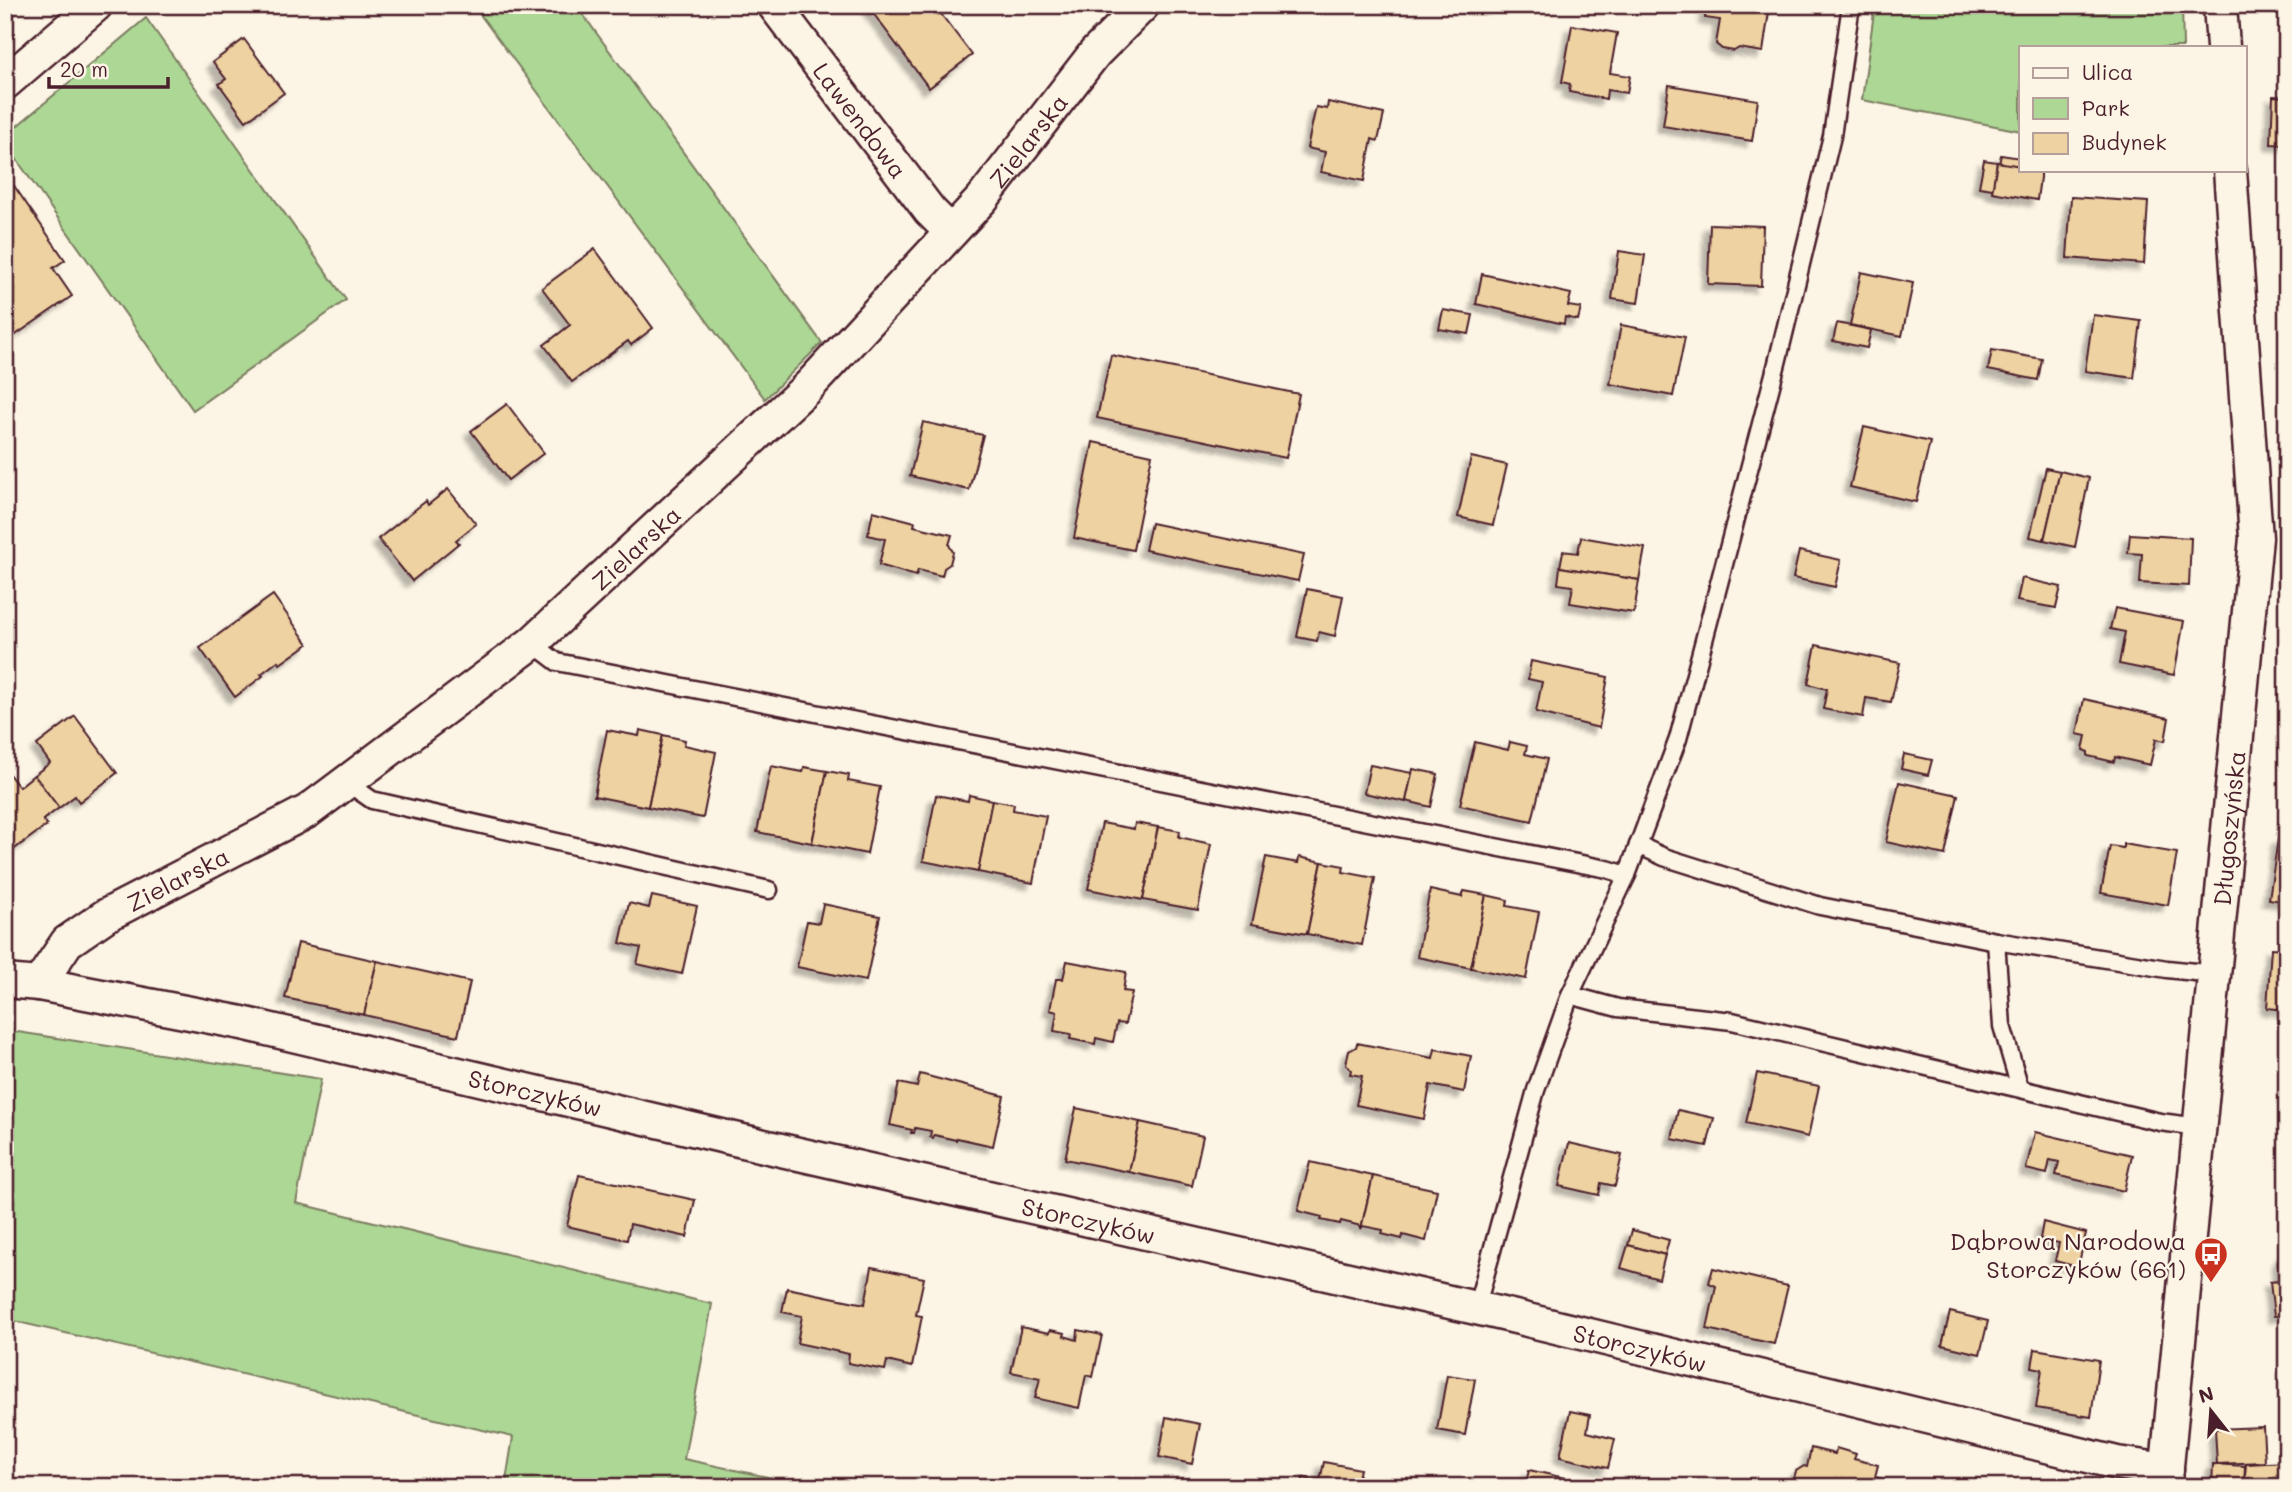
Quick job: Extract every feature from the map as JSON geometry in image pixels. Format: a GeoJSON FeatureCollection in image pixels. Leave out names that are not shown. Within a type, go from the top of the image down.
{"type":"FeatureCollection","features":[{"type":"Feature","properties":{"kind":"street"},"geometry":{"type":"LineString","coordinates":[[5,83],[96,5]]}},
{"type":"Feature","properties":{"kind":"street","name":"Lawendowa"},"geometry":{"type":"LineString","coordinates":[[774,5],[930,211],[951,232]]}},
{"type":"Feature","properties":{"kind":"street","name":"Zielarska"},"geometry":{"type":"LineString","coordinates":[[39,984],[67,942],[105,916],[308,811],[532,643],[809,386],[982,199],[1096,53],[1143,5]]}},
{"type":"Feature","properties":{"kind":"street"},"geometry":{"type":"LineString","coordinates":[[2220,5],[2223,46]]}},
{"type":"Feature","properties":{"kind":"street","name":"Długoszyńska"},"geometry":{"type":"LineString","coordinates":[[2166,1478],[2256,538],[2230,172]]}},
{"type":"Feature","properties":{"kind":"street","name":"Storczyków"},"geometry":{"type":"LineString","coordinates":[[5,981],[39,984],[242,1023],[1476,1309],[2117,1463],[2166,1478]]}},
{"type":"Feature","properties":{"kind":"lane"},"geometry":{"type":"LineString","coordinates":[[1476,1309],[1535,1090],[1570,995],[1627,875],[1678,739],[1777,363],[1832,136],[1851,5]]}},
{"type":"Feature","properties":{"kind":"lane"},"geometry":{"type":"LineString","coordinates":[[532,643],[557,662],[1627,875]]}},
{"type":"Feature","properties":{"kind":"lane"},"geometry":{"type":"LineString","coordinates":[[346,782],[372,800],[769,890]]}},
{"type":"Feature","properties":{"kind":"lane"},"geometry":{"type":"LineString","coordinates":[[1638,845],[1664,857],[1820,906],[1996,941],[2214,974]]}},
{"type":"Feature","properties":{"kind":"lane"},"geometry":{"type":"LineString","coordinates":[[1996,941],[2002,1026],[2020,1088]]}},
{"type":"Feature","properties":{"kind":"lane"},"geometry":{"type":"LineString","coordinates":[[1570,995],[1618,1007],[1732,1021],[2160,1122],[2199,1127]]}},
{"type":"Feature","properties":{"kind":"green space"},"geometry":{"type":"Polygon","coordinates":[[[473,5],[576,5],[822,343],[765,399],[473,5]]]}},
{"type":"Feature","properties":{"kind":"green space"},"geometry":{"type":"Polygon","coordinates":[[[1875,5],[2182,5],[2183,46],[2019,46],[2019,131],[1862,100],[1875,5]]]}},
{"type":"Feature","properties":{"kind":"green space"},"geometry":{"type":"Polygon","coordinates":[[[146,18],[346,300],[193,410],[5,143],[5,136],[146,18]]]}},
{"type":"Feature","properties":{"kind":"green space"},"geometry":{"type":"Polygon","coordinates":[[[5,1030],[321,1079],[296,1203],[712,1304],[684,1459],[814,1487],[505,1487],[513,1437],[5,1319],[5,1030]]]}},
{"type":"Feature","properties":{"kind":"building"},"geometry":{"type":"Polygon","coordinates":[[[867,5],[934,5],[972,55],[929,88],[867,5]]]}},
{"type":"Feature","properties":{"kind":"building"},"geometry":{"type":"Polygon","coordinates":[[[1707,5],[1770,5],[1763,52],[1739,48],[1734,51],[1722,49],[1716,44],[1720,20],[1705,18],[1707,5]]]}},
{"type":"Feature","properties":{"kind":"building"},"geometry":{"type":"Polygon","coordinates":[[[1572,25],[1617,33],[1610,73],[1630,76],[1627,93],[1607,90],[1606,99],[1569,92],[1570,84],[1562,82],[1572,25]]]}},
{"type":"Feature","properties":{"kind":"building"},"geometry":{"type":"Polygon","coordinates":[[[244,39],[284,93],[246,121],[219,84],[226,79],[213,62],[244,39]]]}},
{"type":"Feature","properties":{"kind":"building"},"geometry":{"type":"Polygon","coordinates":[[[1669,85],[1758,100],[1752,141],[1663,126],[1669,85]]]}},
{"type":"Feature","properties":{"kind":"building"},"geometry":{"type":"Polygon","coordinates":[[[2273,96],[2287,97],[2287,145],[2271,144],[2273,96]]]}},
{"type":"Feature","properties":{"kind":"building"},"geometry":{"type":"Polygon","coordinates":[[[1328,102],[1384,114],[1378,141],[1372,139],[1364,181],[1321,172],[1325,152],[1307,148],[1316,107],[1327,109],[1328,102]]]}},
{"type":"Feature","properties":{"kind":"building"},"geometry":{"type":"Polygon","coordinates":[[[2001,155],[2019,158],[2019,166],[1999,163],[2001,155]]]}},
{"type":"Feature","properties":{"kind":"building"},"geometry":{"type":"Polygon","coordinates":[[[1984,160],[1997,162],[1993,189],[1979,187],[1984,160]]]}},
{"type":"Feature","properties":{"kind":"building"},"geometry":{"type":"Polygon","coordinates":[[[1997,162],[2019,166],[2019,172],[2041,172],[2037,200],[1992,192],[1997,162]]]}},
{"type":"Feature","properties":{"kind":"building"},"geometry":{"type":"Polygon","coordinates":[[[8,177],[65,260],[53,268],[72,296],[14,336],[5,323],[5,258],[10,254],[5,246],[5,179],[8,177]]]}},
{"type":"Feature","properties":{"kind":"building"},"geometry":{"type":"Polygon","coordinates":[[[2071,197],[2148,202],[2144,264],[2067,258],[2071,197]]]}},
{"type":"Feature","properties":{"kind":"building"},"geometry":{"type":"Polygon","coordinates":[[[1710,224],[1763,226],[1761,286],[1708,284],[1710,224]]]}},
{"type":"Feature","properties":{"kind":"building"},"geometry":{"type":"Polygon","coordinates":[[[595,249],[653,328],[631,345],[628,341],[572,382],[544,345],[570,325],[542,288],[595,249]]]}},
{"type":"Feature","properties":{"kind":"building"},"geometry":{"type":"Polygon","coordinates":[[[1619,251],[1645,255],[1638,303],[1612,299],[1619,251]]]}},
{"type":"Feature","properties":{"kind":"building"},"geometry":{"type":"Polygon","coordinates":[[[1861,272],[1913,283],[1902,336],[1850,325],[1861,272]]]}},
{"type":"Feature","properties":{"kind":"building"},"geometry":{"type":"Polygon","coordinates":[[[1482,274],[1571,294],[1568,306],[1581,308],[1578,320],[1565,317],[1564,324],[1476,304],[1482,274]]]}},
{"type":"Feature","properties":{"kind":"building"},"geometry":{"type":"Polygon","coordinates":[[[1443,310],[1473,315],[1469,334],[1439,329],[1443,310]]]}},
{"type":"Feature","properties":{"kind":"building"},"geometry":{"type":"Polygon","coordinates":[[[2093,315],[2141,321],[2134,378],[2085,371],[2093,315]]]}},
{"type":"Feature","properties":{"kind":"building"},"geometry":{"type":"Polygon","coordinates":[[[1837,323],[1871,330],[1867,348],[1833,341],[1837,323]]]}},
{"type":"Feature","properties":{"kind":"building"},"geometry":{"type":"Polygon","coordinates":[[[1621,325],[1685,337],[1673,396],[1610,384],[1621,325]]]}},
{"type":"Feature","properties":{"kind":"building"},"geometry":{"type":"Polygon","coordinates":[[[1992,350],[2042,359],[2038,380],[1988,370],[1992,350]]]}},
{"type":"Feature","properties":{"kind":"building"},"geometry":{"type":"Polygon","coordinates":[[[1111,355],[1299,394],[1286,458],[1097,418],[1111,355]]]}},
{"type":"Feature","properties":{"kind":"building"},"geometry":{"type":"Polygon","coordinates":[[[507,404],[544,453],[508,480],[471,431],[507,404]]]}},
{"type":"Feature","properties":{"kind":"building"},"geometry":{"type":"Polygon","coordinates":[[[923,422],[983,435],[969,490],[910,476],[923,422]]]}},
{"type":"Feature","properties":{"kind":"building"},"geometry":{"type":"Polygon","coordinates":[[[1864,427],[1930,442],[1916,502],[1850,487],[1864,427]]]}},
{"type":"Feature","properties":{"kind":"building"},"geometry":{"type":"Polygon","coordinates":[[[1093,442],[1152,455],[1133,550],[1074,538],[1093,442]]]}},
{"type":"Feature","properties":{"kind":"building"},"geometry":{"type":"Polygon","coordinates":[[[1471,457],[1507,465],[1493,525],[1458,517],[1471,457]]]}},
{"type":"Feature","properties":{"kind":"building"},"geometry":{"type":"Polygon","coordinates":[[[2046,468],[2060,471],[2044,540],[2030,537],[2046,468]]]}},
{"type":"Feature","properties":{"kind":"building"},"geometry":{"type":"Polygon","coordinates":[[[2060,471],[2089,478],[2075,547],[2044,540],[2060,471]]]}},
{"type":"Feature","properties":{"kind":"building"},"geometry":{"type":"Polygon","coordinates":[[[448,489],[476,524],[456,540],[459,543],[412,581],[378,539],[426,501],[428,505],[448,489]]]}},
{"type":"Feature","properties":{"kind":"building"},"geometry":{"type":"Polygon","coordinates":[[[873,511],[915,522],[914,526],[952,535],[949,545],[953,552],[950,564],[944,568],[942,576],[918,570],[916,576],[879,565],[885,539],[868,535],[873,511]]]}},
{"type":"Feature","properties":{"kind":"building"},"geometry":{"type":"Polygon","coordinates":[[[1151,523],[1304,555],[1298,581],[1145,550],[1151,523]]]}},
{"type":"Feature","properties":{"kind":"building"},"geometry":{"type":"Polygon","coordinates":[[[2130,534],[2191,538],[2189,586],[2140,583],[2142,554],[2128,553],[2130,534]]]}},
{"type":"Feature","properties":{"kind":"building"},"geometry":{"type":"Polygon","coordinates":[[[1581,537],[1645,548],[1639,580],[1560,567],[1563,551],[1578,553],[1581,537]]]}},
{"type":"Feature","properties":{"kind":"building"},"geometry":{"type":"Polygon","coordinates":[[[1799,551],[1841,560],[1835,587],[1793,578],[1799,551]]]}},
{"type":"Feature","properties":{"kind":"building"},"geometry":{"type":"Polygon","coordinates":[[[1560,567],[1639,580],[1634,613],[1570,603],[1573,586],[1558,584],[1560,567]]]}},
{"type":"Feature","properties":{"kind":"building"},"geometry":{"type":"Polygon","coordinates":[[[2022,578],[2061,587],[2056,608],[2017,601],[2022,578]]]}},
{"type":"Feature","properties":{"kind":"building"},"geometry":{"type":"Polygon","coordinates":[[[1307,589],[1343,596],[1335,636],[1319,632],[1317,641],[1297,637],[1307,589]]]}},
{"type":"Feature","properties":{"kind":"building"},"geometry":{"type":"Polygon","coordinates":[[[273,595],[308,644],[280,664],[278,661],[235,697],[200,648],[273,595]]]}},
{"type":"Feature","properties":{"kind":"building"},"geometry":{"type":"Polygon","coordinates":[[[2115,608],[2184,621],[2174,675],[2119,664],[2125,632],[2110,629],[2115,608]]]}},
{"type":"Feature","properties":{"kind":"building"},"geometry":{"type":"Polygon","coordinates":[[[1816,645],[1900,663],[1891,702],[1866,698],[1863,717],[1823,709],[1827,689],[1808,684],[1816,645]]]}},
{"type":"Feature","properties":{"kind":"building"},"geometry":{"type":"Polygon","coordinates":[[[1531,661],[1608,677],[1599,728],[1536,712],[1542,682],[1528,679],[1531,661]]]}},
{"type":"Feature","properties":{"kind":"building"},"geometry":{"type":"Polygon","coordinates":[[[2084,699],[2169,718],[2165,741],[2156,739],[2150,765],[2115,757],[2114,762],[2088,756],[2088,752],[2083,750],[2086,736],[2077,734],[2084,699]]]}},
{"type":"Feature","properties":{"kind":"building"},"geometry":{"type":"Polygon","coordinates":[[[75,716],[117,773],[79,802],[75,796],[59,808],[34,775],[50,763],[37,745],[75,716]]]}},
{"type":"Feature","properties":{"kind":"building"},"geometry":{"type":"Polygon","coordinates":[[[607,730],[639,736],[640,730],[663,735],[648,807],[594,796],[607,730]]]}},
{"type":"Feature","properties":{"kind":"building"},"geometry":{"type":"Polygon","coordinates":[[[663,735],[685,740],[684,745],[716,752],[703,818],[648,807],[663,735]]]}},
{"type":"Feature","properties":{"kind":"building"},"geometry":{"type":"Polygon","coordinates":[[[1475,742],[1508,750],[1510,742],[1527,746],[1525,754],[1547,759],[1532,821],[1460,805],[1475,742]]]}},
{"type":"Feature","properties":{"kind":"building"},"geometry":{"type":"Polygon","coordinates":[[[1904,754],[1932,760],[1928,775],[1901,769],[1904,754]]]}},
{"type":"Feature","properties":{"kind":"building"},"geometry":{"type":"Polygon","coordinates":[[[1370,765],[1412,773],[1406,802],[1364,793],[1370,765]]]}},
{"type":"Feature","properties":{"kind":"building"},"geometry":{"type":"Polygon","coordinates":[[[771,766],[803,772],[804,767],[827,771],[812,843],[757,832],[771,766]]]}},
{"type":"Feature","properties":{"kind":"building"},"geometry":{"type":"Polygon","coordinates":[[[5,769],[19,787],[34,775],[59,808],[43,820],[47,825],[9,853],[5,848],[5,769]]]}},
{"type":"Feature","properties":{"kind":"building"},"geometry":{"type":"Polygon","coordinates":[[[1413,769],[1438,774],[1431,807],[1406,801],[1413,769]]]}},
{"type":"Feature","properties":{"kind":"building"},"geometry":{"type":"Polygon","coordinates":[[[827,771],[849,775],[848,781],[880,787],[867,854],[812,843],[827,771]]]}},
{"type":"Feature","properties":{"kind":"building"},"geometry":{"type":"Polygon","coordinates":[[[1899,782],[1958,795],[1945,855],[1886,842],[1899,782]]]}},
{"type":"Feature","properties":{"kind":"building"},"geometry":{"type":"Polygon","coordinates":[[[936,795],[968,801],[969,795],[992,800],[978,872],[923,861],[936,795]]]}},
{"type":"Feature","properties":{"kind":"building"},"geometry":{"type":"Polygon","coordinates":[[[992,800],[1014,804],[1013,810],[1046,816],[1033,883],[978,872],[992,800]]]}},
{"type":"Feature","properties":{"kind":"building"},"geometry":{"type":"Polygon","coordinates":[[[1102,823],[1134,829],[1135,823],[1158,827],[1143,900],[1088,889],[1102,823]]]}},
{"type":"Feature","properties":{"kind":"building"},"geometry":{"type":"Polygon","coordinates":[[[1158,827],[1180,831],[1179,837],[1211,844],[1198,910],[1143,900],[1158,827]]]}},
{"type":"Feature","properties":{"kind":"building"},"geometry":{"type":"Polygon","coordinates":[[[2278,839],[2287,840],[2287,902],[2269,899],[2278,839]]]}},
{"type":"Feature","properties":{"kind":"building"},"geometry":{"type":"Polygon","coordinates":[[[2123,844],[2177,853],[2168,905],[2101,893],[2110,846],[2123,848],[2123,844]]]}},
{"type":"Feature","properties":{"kind":"building"},"geometry":{"type":"Polygon","coordinates":[[[1266,857],[1298,863],[1299,857],[1322,862],[1307,934],[1252,924],[1266,857]]]}},
{"type":"Feature","properties":{"kind":"building"},"geometry":{"type":"Polygon","coordinates":[[[1322,862],[1344,866],[1343,872],[1375,878],[1362,945],[1307,934],[1322,862]]]}},
{"type":"Feature","properties":{"kind":"building"},"geometry":{"type":"Polygon","coordinates":[[[1430,890],[1462,897],[1464,891],[1486,895],[1471,968],[1417,957],[1430,890]]]}},
{"type":"Feature","properties":{"kind":"building"},"geometry":{"type":"Polygon","coordinates":[[[1486,895],[1508,900],[1507,906],[1539,912],[1526,979],[1471,968],[1486,895]]]}},
{"type":"Feature","properties":{"kind":"building"},"geometry":{"type":"Polygon","coordinates":[[[652,896],[697,906],[682,974],[637,964],[641,948],[620,943],[629,903],[649,908],[652,896]]]}},
{"type":"Feature","properties":{"kind":"building"},"geometry":{"type":"Polygon","coordinates":[[[823,904],[880,916],[866,981],[797,967],[807,921],[819,923],[823,904]]]}},
{"type":"Feature","properties":{"kind":"building"},"geometry":{"type":"Polygon","coordinates":[[[298,943],[377,961],[364,1015],[285,998],[298,943]]]}},
{"type":"Feature","properties":{"kind":"building"},"geometry":{"type":"Polygon","coordinates":[[[2271,948],[2287,949],[2287,1010],[2267,1008],[2271,948]]]}},
{"type":"Feature","properties":{"kind":"building"},"geometry":{"type":"Polygon","coordinates":[[[377,961],[470,982],[458,1036],[364,1015],[377,961]]]}},
{"type":"Feature","properties":{"kind":"building"},"geometry":{"type":"Polygon","coordinates":[[[1067,961],[1126,972],[1123,991],[1132,992],[1125,1024],[1117,1023],[1113,1042],[1096,1038],[1095,1044],[1070,1039],[1071,1034],[1054,1031],[1057,1012],[1050,1010],[1056,979],[1063,979],[1067,961]]]}},
{"type":"Feature","properties":{"kind":"building"},"geometry":{"type":"Polygon","coordinates":[[[1357,1043],[1433,1058],[1435,1049],[1471,1056],[1464,1092],[1430,1085],[1424,1119],[1356,1105],[1362,1076],[1350,1074],[1351,1070],[1346,1064],[1349,1051],[1356,1047],[1357,1043]]]}},
{"type":"Feature","properties":{"kind":"building"},"geometry":{"type":"Polygon","coordinates":[[[1757,1073],[1819,1086],[1808,1137],[1746,1123],[1757,1073]]]}},
{"type":"Feature","properties":{"kind":"building"},"geometry":{"type":"Polygon","coordinates":[[[920,1074],[1004,1096],[993,1146],[957,1138],[956,1140],[934,1135],[933,1138],[930,1137],[931,1131],[915,1128],[914,1133],[911,1133],[912,1130],[890,1125],[899,1083],[917,1087],[920,1074]]]}},
{"type":"Feature","properties":{"kind":"building"},"geometry":{"type":"Polygon","coordinates":[[[1076,1108],[1140,1122],[1129,1172],[1065,1159],[1076,1108]]]}},
{"type":"Feature","properties":{"kind":"building"},"geometry":{"type":"Polygon","coordinates":[[[1678,1110],[1714,1118],[1707,1146],[1672,1139],[1678,1110]]]}},
{"type":"Feature","properties":{"kind":"building"},"geometry":{"type":"Polygon","coordinates":[[[1140,1122],[1203,1136],[1192,1186],[1129,1172],[1140,1122]]]}},
{"type":"Feature","properties":{"kind":"building"},"geometry":{"type":"Polygon","coordinates":[[[2035,1132],[2132,1155],[2124,1191],[2056,1175],[2059,1162],[2050,1160],[2047,1174],[2026,1169],[2035,1132]]]}},
{"type":"Feature","properties":{"kind":"building"},"geometry":{"type":"Polygon","coordinates":[[[1569,1143],[1622,1155],[1615,1186],[1601,1183],[1599,1195],[1559,1186],[1569,1143]]]}},
{"type":"Feature","properties":{"kind":"building"},"geometry":{"type":"Polygon","coordinates":[[[1310,1162],[1373,1176],[1361,1229],[1361,1226],[1321,1220],[1322,1217],[1298,1211],[1310,1162]]]}},
{"type":"Feature","properties":{"kind":"building"},"geometry":{"type":"Polygon","coordinates":[[[579,1175],[695,1200],[687,1237],[630,1224],[627,1240],[567,1226],[579,1175]]]}},
{"type":"Feature","properties":{"kind":"building"},"geometry":{"type":"Polygon","coordinates":[[[1373,1176],[1437,1190],[1426,1241],[1403,1235],[1402,1239],[1382,1234],[1383,1230],[1363,1226],[1361,1229],[1373,1176]]]}},
{"type":"Feature","properties":{"kind":"building"},"geometry":{"type":"Polygon","coordinates":[[[2043,1222],[2086,1233],[2078,1267],[2055,1261],[2059,1243],[2040,1239],[2043,1222]]]}},
{"type":"Feature","properties":{"kind":"building"},"geometry":{"type":"Polygon","coordinates":[[[1632,1230],[1669,1240],[1665,1255],[1628,1245],[1632,1230]]]}},
{"type":"Feature","properties":{"kind":"building"},"geometry":{"type":"Polygon","coordinates":[[[1628,1245],[1665,1255],[1659,1279],[1621,1268],[1628,1245]]]}},
{"type":"Feature","properties":{"kind":"building"},"geometry":{"type":"Polygon","coordinates":[[[2287,1252],[2287,1315],[2274,1316],[2270,1282],[2279,1281],[2278,1261],[2283,1253],[2287,1252]]]}},
{"type":"Feature","properties":{"kind":"building"},"geometry":{"type":"Polygon","coordinates":[[[872,1267],[924,1278],[916,1315],[922,1316],[912,1367],[887,1361],[885,1370],[848,1363],[849,1354],[797,1343],[802,1316],[782,1312],[787,1288],[865,1304],[872,1267]]]}},
{"type":"Feature","properties":{"kind":"building"},"geometry":{"type":"Polygon","coordinates":[[[1713,1268],[1788,1286],[1774,1344],[1707,1329],[1716,1286],[1709,1283],[1713,1268]]]}},
{"type":"Feature","properties":{"kind":"building"},"geometry":{"type":"Polygon","coordinates":[[[1950,1312],[1988,1321],[1980,1354],[1942,1345],[1950,1312]]]}},
{"type":"Feature","properties":{"kind":"building"},"geometry":{"type":"Polygon","coordinates":[[[1021,1327],[1049,1333],[1050,1330],[1065,1333],[1064,1336],[1077,1340],[1078,1330],[1102,1335],[1093,1377],[1086,1375],[1079,1408],[1035,1398],[1040,1378],[1011,1372],[1021,1327]]]}},
{"type":"Feature","properties":{"kind":"building"},"geometry":{"type":"Polygon","coordinates":[[[2035,1349],[2099,1360],[2091,1417],[2036,1408],[2042,1369],[2032,1367],[2035,1349]]]}},
{"type":"Feature","properties":{"kind":"building"},"geometry":{"type":"Polygon","coordinates":[[[1447,1375],[1475,1379],[1465,1435],[1437,1430],[1447,1375]]]}},
{"type":"Feature","properties":{"kind":"building"},"geometry":{"type":"Polygon","coordinates":[[[1570,1411],[1590,1415],[1587,1432],[1615,1439],[1608,1468],[1560,1457],[1570,1411]]]}},
{"type":"Feature","properties":{"kind":"building"},"geometry":{"type":"Polygon","coordinates":[[[1166,1417],[1200,1424],[1192,1464],[1159,1457],[1166,1417]]]}},
{"type":"Feature","properties":{"kind":"building"},"geometry":{"type":"Polygon","coordinates":[[[2263,1427],[2265,1462],[2217,1464],[2215,1429],[2263,1427]]]}},
{"type":"Feature","properties":{"kind":"building"},"geometry":{"type":"Polygon","coordinates":[[[1811,1448],[1835,1454],[1836,1448],[1856,1454],[1854,1459],[1878,1465],[1875,1477],[1895,1483],[1894,1487],[1796,1487],[1793,1481],[1796,1471],[1807,1467],[1811,1448]]]}},
{"type":"Feature","properties":{"kind":"building"},"geometry":{"type":"Polygon","coordinates":[[[1324,1462],[1360,1469],[1356,1487],[1301,1487],[1303,1478],[1320,1481],[1324,1462]]]}},
{"type":"Feature","properties":{"kind":"building"},"geometry":{"type":"Polygon","coordinates":[[[2287,1462],[2287,1487],[2244,1487],[2246,1464],[2287,1462]]]}},
{"type":"Feature","properties":{"kind":"building"},"geometry":{"type":"Polygon","coordinates":[[[2213,1464],[2245,1466],[2244,1487],[2212,1487],[2213,1464]]]}},
{"type":"Feature","properties":{"kind":"building"},"geometry":{"type":"Polygon","coordinates":[[[1529,1470],[1596,1485],[1525,1487],[1529,1470]]]}},
{"type":"Feature","properties":{"kind":"place","name":"Dąbrowa Narodowa Storczyków (661)"},"geometry":{"type":"Point","coordinates":[2211,1284]}}]}
